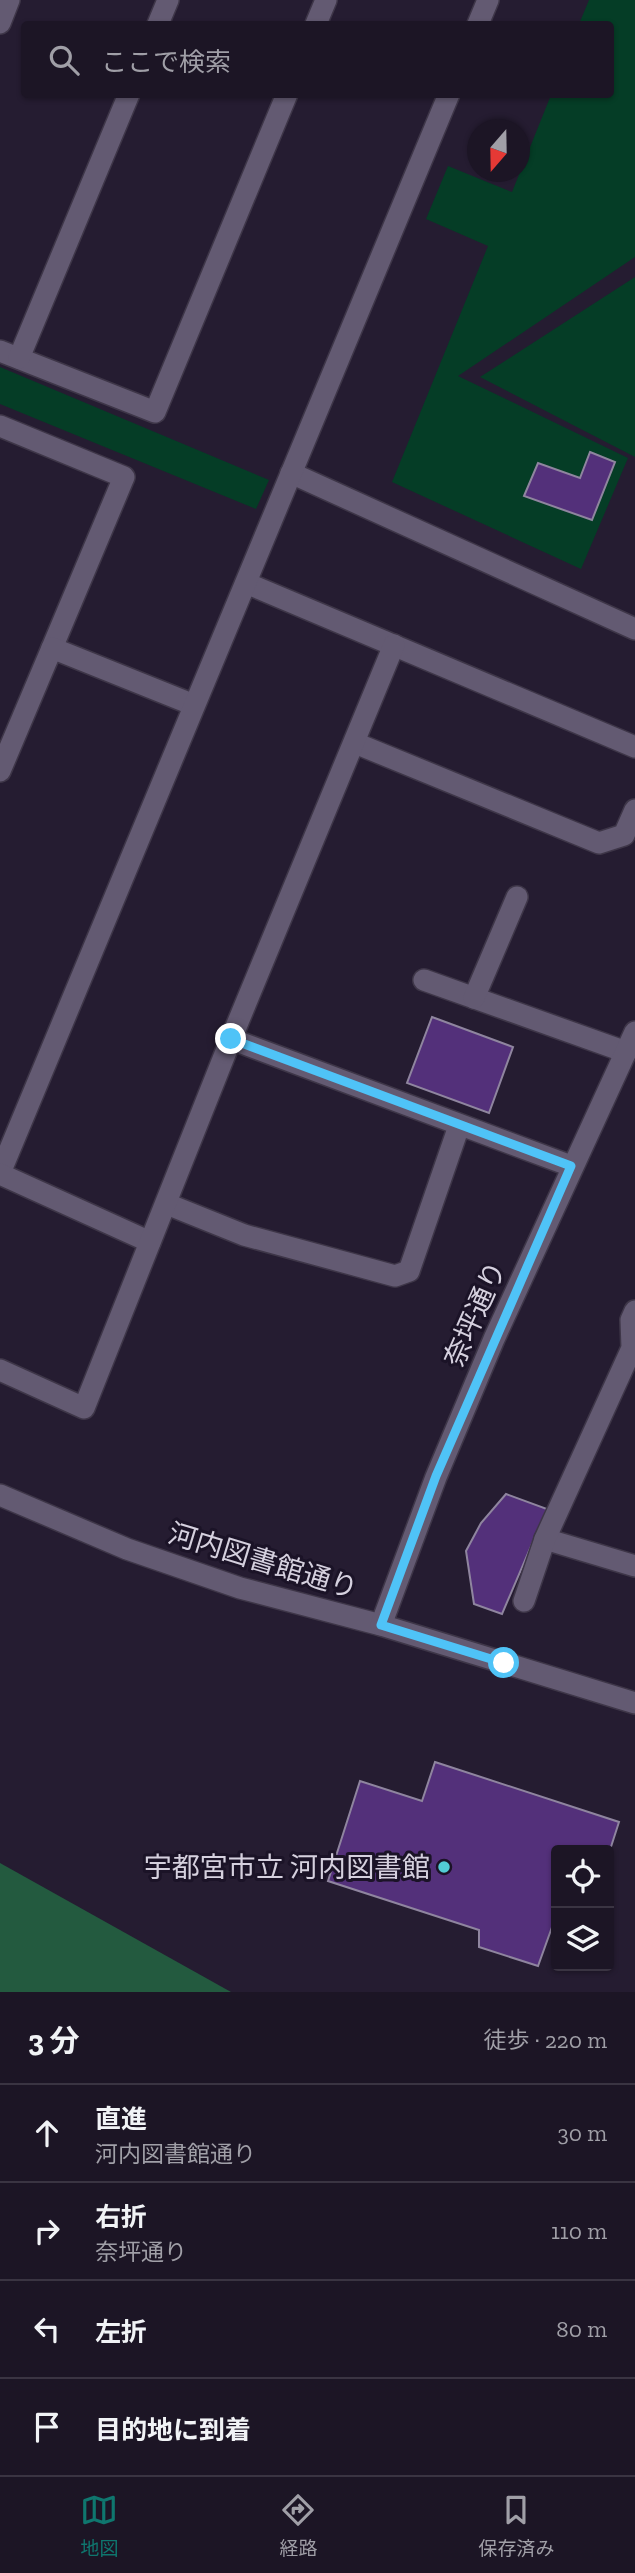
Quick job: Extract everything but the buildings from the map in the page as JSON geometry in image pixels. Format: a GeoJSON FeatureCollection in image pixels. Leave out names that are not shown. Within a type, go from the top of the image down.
{"type":"FeatureCollection","features":[{"type":"Feature","properties":{"kind":"street"},"geometry":{"type":"LineString","coordinates":[[0,23],[9,0]]}},
{"type":"Feature","properties":{"kind":"street"},"geometry":{"type":"LineString","coordinates":[[159,21],[168,0]]}},
{"type":"Feature","properties":{"kind":"street"},"geometry":{"type":"LineString","coordinates":[[317,21],[326,0]]}},
{"type":"Feature","properties":{"kind":"street"},"geometry":{"type":"LineString","coordinates":[[127,98],[10,355],[155,412],[285,98]]}},
{"type":"Feature","properties":{"kind":"street"},"geometry":{"type":"LineString","coordinates":[[150,1242],[0,1173],[447,98]]}},
{"type":"Feature","properties":{"kind":"street"},"geometry":{"type":"LineString","coordinates":[[0,426],[124,477],[0,771]]}},
{"type":"Feature","properties":{"kind":"street"},"geometry":{"type":"LineString","coordinates":[[291,474],[635,629]]}},
{"type":"Feature","properties":{"kind":"street"},"geometry":{"type":"LineString","coordinates":[[246,583],[635,747]]}},
{"type":"Feature","properties":{"kind":"street"},"geometry":{"type":"LineString","coordinates":[[0,1370],[84,1408],[231,1039],[394,645]]}},
{"type":"Feature","properties":{"kind":"street"},"geometry":{"type":"LineString","coordinates":[[52,648],[194,705]]}},
{"type":"Feature","properties":{"kind":"street"},"geometry":{"type":"LineString","coordinates":[[355,743],[599,843],[624,835],[635,810]]}},
{"type":"Feature","properties":{"kind":"street"},"geometry":{"type":"LineString","coordinates":[[474,998],[517,897]]}},
{"type":"Feature","properties":{"kind":"street"},"geometry":{"type":"LineString","coordinates":[[424,980],[474,998],[631,1042]]}},
{"type":"Feature","properties":{"kind":"street"},"geometry":{"type":"LineString","coordinates":[[231,1039],[571,1166]]}},
{"type":"Feature","properties":{"kind":"street","name":"奈坪通り"},"geometry":{"type":"LineString","coordinates":[[381,1625],[436,1476],[571,1166],[631,1042]]}},
{"type":"Feature","properties":{"kind":"street"},"geometry":{"type":"LineString","coordinates":[[167,1204],[244,1235],[395,1276],[409,1271],[459,1126]]}},
{"type":"Feature","properties":{"kind":"street"},"geometry":{"type":"LineString","coordinates":[[524,1601],[545,1539],[633,1348],[631,1320],[635,1311]]}},
{"type":"Feature","properties":{"kind":"street","name":"河内図書館通り"},"geometry":{"type":"LineString","coordinates":[[0,1495],[127,1549],[240,1588],[381,1625],[635,1703]]}},
{"type":"Feature","properties":{"kind":"street"},"geometry":{"type":"LineString","coordinates":[[545,1539],[635,1566]]}},
{"type":"Feature","properties":{"kind":"green space"},"geometry":{"type":"Polygon","coordinates":[[[589,0],[635,0],[635,257],[458,376],[628,458],[581,569],[392,482],[488,246],[426,219],[448,166],[467,174],[467,182],[487,182],[512,192],[516,182],[530,182],[530,147],[550,98],[614,98],[614,21],[580,21],[589,0]]]}},
{"type":"Feature","properties":{"kind":"green space"},"geometry":{"type":"Polygon","coordinates":[[[635,277],[635,457],[480,377],[635,277]]]}},
{"type":"Feature","properties":{"kind":"green space"},"geometry":{"type":"Polygon","coordinates":[[[0,367],[269,480],[256,509],[0,404],[0,367]]]}},
{"type":"Feature","properties":{"kind":"green space"},"geometry":{"type":"Polygon","coordinates":[[[0,1863],[231,1992],[0,1992],[0,1863]]]}},
{"type":"Feature","properties":{"kind":"place","name":"宇都宮市立 河内図書館"},"geometry":{"type":"Point","coordinates":[444,1867]}},
{"type":"Feature","properties":{"kind":"route"},"geometry":{"type":"LineString","coordinates":[[231,1039],[571,1166],[436,1476],[381,1625],[504,1663]]}}]}
